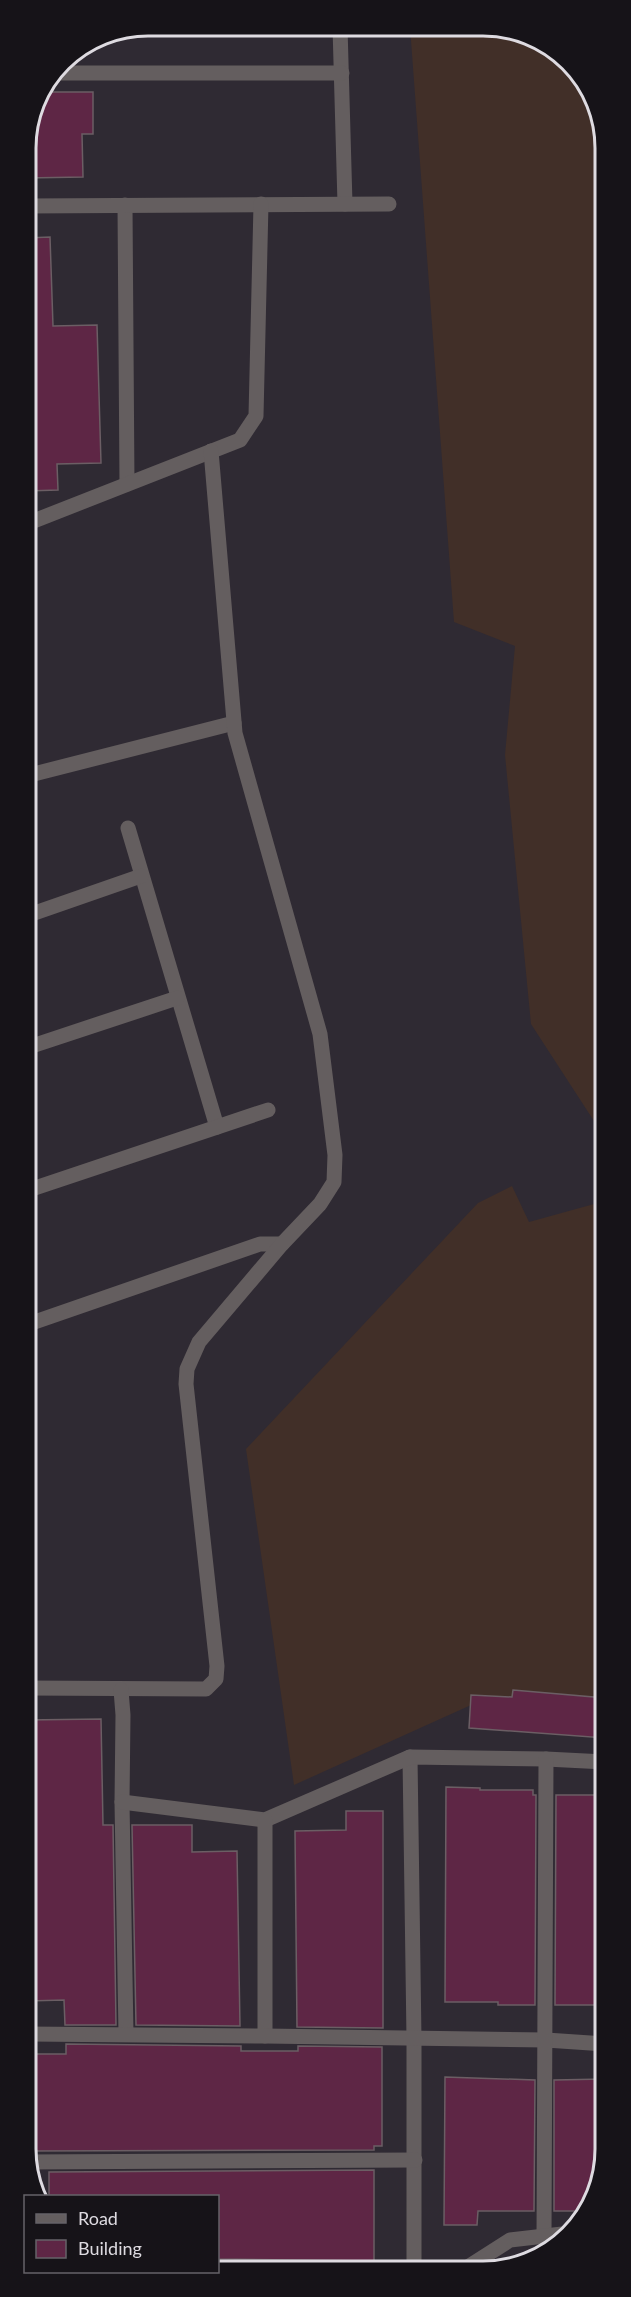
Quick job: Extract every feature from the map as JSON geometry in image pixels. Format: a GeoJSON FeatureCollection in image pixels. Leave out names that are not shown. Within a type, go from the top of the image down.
{"type":"FeatureCollection","features":[{"type":"Feature","properties":{"kind":"street"},"geometry":{"type":"LineString","coordinates":[[340,36],[345,204]]}},
{"type":"Feature","properties":{"kind":"street"},"geometry":{"type":"LineString","coordinates":[[65,73],[342,73]]}},
{"type":"Feature","properties":{"kind":"street"},"geometry":{"type":"LineString","coordinates":[[36,520],[240,440],[256,416],[261,204]]}},
{"type":"Feature","properties":{"kind":"street"},"geometry":{"type":"LineString","coordinates":[[36,206],[389,204]]}},
{"type":"Feature","properties":{"kind":"street"},"geometry":{"type":"LineString","coordinates":[[125,205],[127,484]]}},
{"type":"Feature","properties":{"kind":"street"},"geometry":{"type":"LineString","coordinates":[[36,1688],[206,1689],[216,1679],[217,1666],[186,1384],[187,1369],[199,1342],[282,1244],[320,1204],[334,1182],[335,1155],[320,1034],[234,723],[211,452]]}},
{"type":"Feature","properties":{"kind":"street"},"geometry":{"type":"LineString","coordinates":[[36,773],[234,723]]}},
{"type":"Feature","properties":{"kind":"street"},"geometry":{"type":"LineString","coordinates":[[128,828],[217,1127]]}},
{"type":"Feature","properties":{"kind":"street"},"geometry":{"type":"LineString","coordinates":[[36,912],[141,876]]}},
{"type":"Feature","properties":{"kind":"street"},"geometry":{"type":"LineString","coordinates":[[36,1045],[177,998]]}},
{"type":"Feature","properties":{"kind":"street"},"geometry":{"type":"LineString","coordinates":[[36,1188],[268,1110]]}},
{"type":"Feature","properties":{"kind":"street"},"geometry":{"type":"LineString","coordinates":[[36,1322],[260,1244],[282,1244]]}},
{"type":"Feature","properties":{"kind":"street"},"geometry":{"type":"LineString","coordinates":[[121,1690],[126,2034]]}},
{"type":"Feature","properties":{"kind":"street"},"geometry":{"type":"LineString","coordinates":[[122,1802],[265,1820],[410,1757],[595,1761]]}},
{"type":"Feature","properties":{"kind":"street"},"geometry":{"type":"LineString","coordinates":[[410,1757],[414,2261]]}},
{"type":"Feature","properties":{"kind":"street"},"geometry":{"type":"LineString","coordinates":[[544,2237],[546,1759]]}},
{"type":"Feature","properties":{"kind":"street"},"geometry":{"type":"LineString","coordinates":[[265,1820],[265,2036]]}},
{"type":"Feature","properties":{"kind":"street"},"geometry":{"type":"LineString","coordinates":[[36,2034],[546,2040],[595,2043]]}},
{"type":"Feature","properties":{"kind":"street"},"geometry":{"type":"LineString","coordinates":[[37,2163],[415,2160]]}},
{"type":"Feature","properties":{"kind":"street"},"geometry":{"type":"LineString","coordinates":[[477,2261],[510,2240],[554,2236]]}},
{"type":"Feature","properties":{"kind":"shaded area"},"geometry":{"type":"Polygon","coordinates":[[[411,36],[498,37],[519,42],[539,51],[557,64],[576,86],[589,112],[594,133],[595,1123],[531,1024],[505,755],[515,646],[454,622],[411,36]]]}},
{"type":"Feature","properties":{"kind":"shaded area"},"geometry":{"type":"Polygon","coordinates":[[[512,1186],[529,1222],[595,1204],[595,1704],[491,1696],[294,1785],[246,1449],[478,1203],[512,1186]]]}},
{"type":"Feature","properties":{"kind":"building"},"geometry":{"type":"Polygon","coordinates":[[[52,92],[93,92],[93,134],[82,134],[83,177],[36,178],[37,133],[40,119],[52,92]]]}},
{"type":"Feature","properties":{"kind":"building"},"geometry":{"type":"Polygon","coordinates":[[[50,237],[53,326],[97,325],[101,463],[57,464],[58,490],[36,491],[36,238],[50,237]]]}},
{"type":"Feature","properties":{"kind":"building"},"geometry":{"type":"Polygon","coordinates":[[[513,1690],[595,1697],[595,1737],[469,1728],[471,1695],[512,1697],[513,1690]]]}},
{"type":"Feature","properties":{"kind":"building"},"geometry":{"type":"Polygon","coordinates":[[[101,1719],[103,1825],[113,1825],[116,2025],[65,2025],[64,2000],[36,2001],[36,1720],[101,1719]]]}},
{"type":"Feature","properties":{"kind":"building"},"geometry":{"type":"Polygon","coordinates":[[[446,1787],[480,1788],[480,1790],[533,1790],[533,1795],[536,1795],[535,2005],[445,2002],[446,1787]]]}},
{"type":"Feature","properties":{"kind":"building"},"geometry":{"type":"Polygon","coordinates":[[[556,1795],[595,1795],[595,2005],[555,2005],[556,1795]]]}},
{"type":"Feature","properties":{"kind":"building"},"geometry":{"type":"Polygon","coordinates":[[[346,1811],[383,1811],[383,2028],[297,2027],[295,1831],[346,1830],[346,1811]]]}},
{"type":"Feature","properties":{"kind":"building"},"geometry":{"type":"Polygon","coordinates":[[[132,1825],[192,1825],[192,1852],[237,1851],[240,2026],[136,2025],[132,1825]]]}},
{"type":"Feature","properties":{"kind":"building"},"geometry":{"type":"Polygon","coordinates":[[[66,2044],[241,2046],[241,2051],[298,2051],[298,2046],[382,2047],[382,2146],[374,2146],[374,2150],[36,2151],[36,2054],[66,2054],[66,2044]]]}},
{"type":"Feature","properties":{"kind":"building"},"geometry":{"type":"Polygon","coordinates":[[[445,2077],[535,2080],[534,2211],[478,2211],[477,2225],[444,2225],[445,2077]]]}},
{"type":"Feature","properties":{"kind":"building"},"geometry":{"type":"Polygon","coordinates":[[[595,2079],[593,2171],[576,2211],[554,2211],[554,2080],[595,2079]]]}},
{"type":"Feature","properties":{"kind":"building"},"geometry":{"type":"Polygon","coordinates":[[[374,2170],[374,2261],[219,2259],[219,2195],[49,2195],[49,2172],[374,2170]]]}}]}
